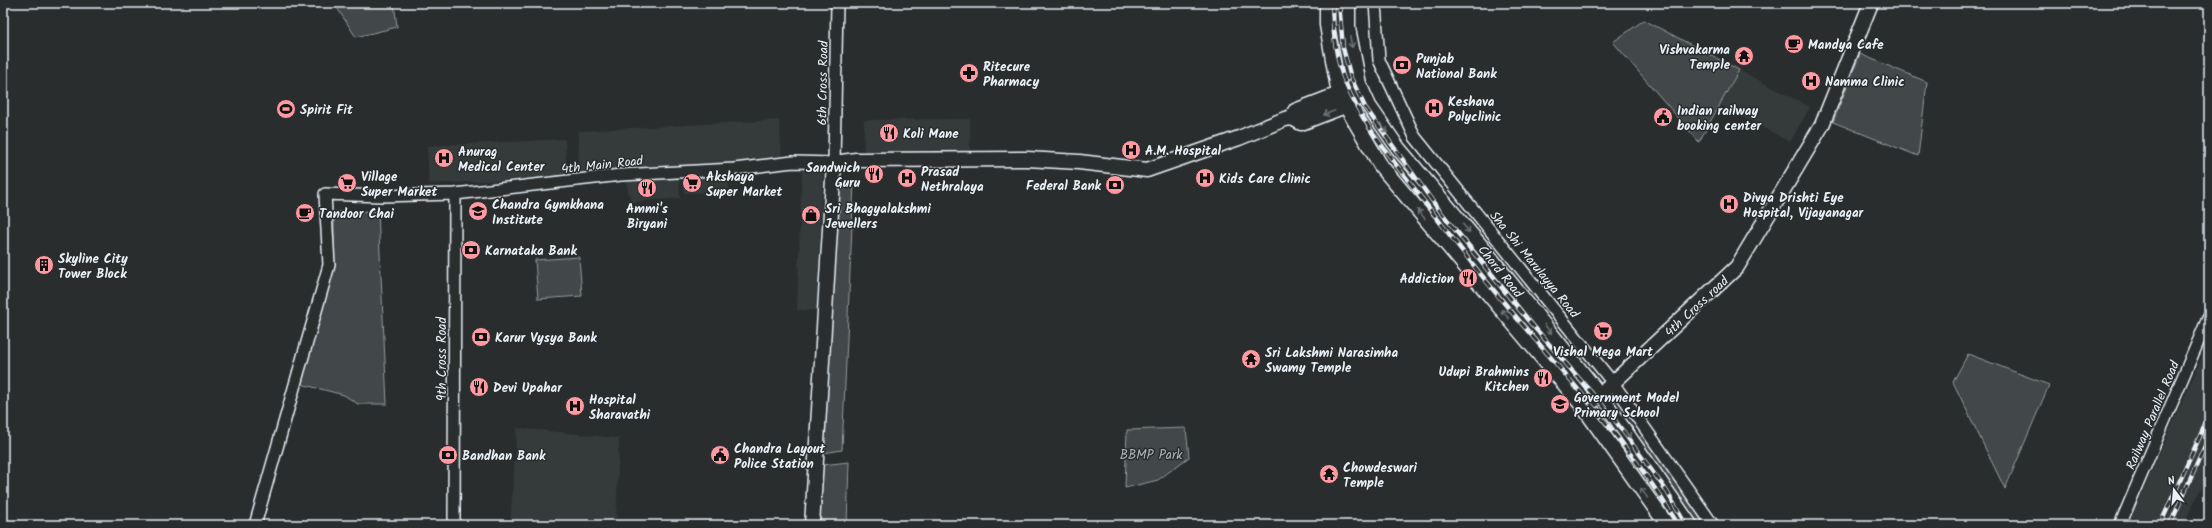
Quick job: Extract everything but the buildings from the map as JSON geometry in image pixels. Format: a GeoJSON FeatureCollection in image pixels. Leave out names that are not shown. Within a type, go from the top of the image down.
{"type":"FeatureCollection","features":[{"type":"Feature","properties":{"kind":"main road","name":"Chord Road"},"geometry":{"type":"LineString","coordinates":[[1327,3],[1327,25],[1342,100],[1381,166],[1584,408],[1667,525]]}},
{"type":"Feature","properties":{"kind":"main road","name":"Chord Road"},"geometry":{"type":"LineString","coordinates":[[1348,3],[1348,28],[1361,90],[1398,148],[1481,246],[1600,395],[1690,525]]}},
{"type":"Feature","properties":{"kind":"main road","name":"4th Cross road"},"geometry":{"type":"LineString","coordinates":[[1584,408],[1614,383],[1737,267],[1787,187],[1822,125],[1871,3]]}},
{"type":"Feature","properties":{"kind":"main road"},"geometry":{"type":"LineString","coordinates":[[812,525],[834,163],[856,160],[1027,159],[1079,162],[1146,170],[1239,138],[1285,119],[1292,118],[1295,112],[1342,100],[1361,90]]}},
{"type":"Feature","properties":{"kind":"street","name":"6th Cross Road"},"geometry":{"type":"LineString","coordinates":[[834,163],[837,3]]}},
{"type":"Feature","properties":{"kind":"street","name":"Sha Shi Marulayya Road"},"geometry":{"type":"LineString","coordinates":[[1376,3],[1379,60],[1415,137],[1614,383],[1714,525]]}},
{"type":"Feature","properties":{"kind":"street","name":"4th Main Road"},"geometry":{"type":"LineString","coordinates":[[255,525],[329,265],[325,194],[382,196],[456,194],[621,175],[734,169],[792,162],[834,163]]}},
{"type":"Feature","properties":{"kind":"street","name":"9th Cross Road"},"geometry":{"type":"LineString","coordinates":[[454,525],[456,194]]}},
{"type":"Feature","properties":{"kind":"street","name":"Railway Parallel Road"},"geometry":{"type":"LineString","coordinates":[[2120,525],[2209,316]]}},
{"type":"Feature","properties":{"kind":"shaded area"},"geometry":{"type":"Polygon","coordinates":[[[1739,70],[1810,107],[1790,142],[1720,105],[1739,70]]]}},
{"type":"Feature","properties":{"kind":"shaded area"},"geometry":{"type":"Polygon","coordinates":[[[970,119],[970,152],[864,153],[864,120],[970,119]]]}},
{"type":"Feature","properties":{"kind":"shaded area"},"geometry":{"type":"Polygon","coordinates":[[[779,120],[782,157],[734,165],[578,174],[579,131],[779,120]]]}},
{"type":"Feature","properties":{"kind":"shaded area"},"geometry":{"type":"Polygon","coordinates":[[[565,139],[567,177],[429,184],[427,146],[565,139]]]}},
{"type":"Feature","properties":{"kind":"shaded area"},"geometry":{"type":"Polygon","coordinates":[[[802,170],[823,171],[817,310],[797,310],[802,170]]]}},
{"type":"Feature","properties":{"kind":"shaded area"},"geometry":{"type":"Polygon","coordinates":[[[684,173],[729,173],[729,192],[684,193],[684,173]]]}},
{"type":"Feature","properties":{"kind":"shaded area"},"geometry":{"type":"Polygon","coordinates":[[[679,177],[680,198],[631,202],[626,181],[679,177]]]}},
{"type":"Feature","properties":{"kind":"shaded area"},"geometry":{"type":"Polygon","coordinates":[[[2209,341],[2209,473],[2183,525],[2128,525],[2209,341]]]}},
{"type":"Feature","properties":{"kind":"shaded area"},"geometry":{"type":"Polygon","coordinates":[[[517,428],[619,438],[616,525],[510,525],[517,428]]]}},
{"type":"Feature","properties":{"kind":"green space"},"geometry":{"type":"Polygon","coordinates":[[[334,3],[394,3],[397,27],[356,37],[334,3]]]}},
{"type":"Feature","properties":{"kind":"green space"},"geometry":{"type":"Polygon","coordinates":[[[1644,20],[1739,70],[1699,142],[1613,42],[1644,20]]]}},
{"type":"Feature","properties":{"kind":"green space"},"geometry":{"type":"Polygon","coordinates":[[[1860,54],[1927,82],[1918,156],[1833,122],[1860,54]]]}},
{"type":"Feature","properties":{"kind":"green space"},"geometry":{"type":"Polygon","coordinates":[[[854,182],[842,450],[823,453],[837,193],[854,182]]]}},
{"type":"Feature","properties":{"kind":"green space"},"geometry":{"type":"Polygon","coordinates":[[[378,211],[387,404],[358,404],[344,395],[301,384],[334,267],[334,212],[378,211]]]}},
{"type":"Feature","properties":{"kind":"green space"},"geometry":{"type":"Polygon","coordinates":[[[579,257],[582,296],[538,299],[535,260],[579,257]]]}},
{"type":"Feature","properties":{"kind":"green space"},"geometry":{"type":"Polygon","coordinates":[[[1968,354],[2049,385],[2005,489],[1953,382],[1968,354]]]}},
{"type":"Feature","properties":{"kind":"green space","name":"BBMP Park"},"geometry":{"type":"Polygon","coordinates":[[[1186,428],[1189,457],[1158,480],[1125,488],[1127,430],[1186,428]]]}},
{"type":"Feature","properties":{"kind":"green space"},"geometry":{"type":"Polygon","coordinates":[[[1646,433],[1709,525],[1694,525],[1635,441],[1646,433]]]}},
{"type":"Feature","properties":{"kind":"green space"},"geometry":{"type":"Polygon","coordinates":[[[849,462],[847,525],[820,525],[822,465],[849,462]]]}},
{"type":"Feature","properties":{"kind":"green space"},"geometry":{"type":"Polygon","coordinates":[[[733,521],[733,525],[629,525],[629,522],[733,521]]]}},
{"type":"Feature","properties":{"kind":"railway"},"geometry":{"type":"LineString","coordinates":[[1332,3],[1335,43],[1339,63],[1352,97],[1369,127],[1457,245],[1624,446],[1661,498],[1678,525]]}},
{"type":"Feature","properties":{"kind":"railway"},"geometry":{"type":"LineString","coordinates":[[1339,3],[1343,48],[1351,78],[1365,107],[1436,206],[1527,319],[1611,415],[1666,490],[1686,525]]}},
{"type":"Feature","properties":{"kind":"railway"},"geometry":{"type":"LineString","coordinates":[[2160,525],[2209,416]]}},
{"type":"Feature","properties":{"kind":"railway"},"geometry":{"type":"LineString","coordinates":[[2170,525],[2209,437]]}},
{"type":"Feature","properties":{"kind":"place","name":"Mandya Cafe"},"geometry":{"type":"Point","coordinates":[1794,44]}},
{"type":"Feature","properties":{"kind":"place","name":"Vishvakarma Temple"},"geometry":{"type":"Point","coordinates":[1744,56]}},
{"type":"Feature","properties":{"kind":"place","name":"Punjab National Bank"},"geometry":{"type":"Point","coordinates":[1402,65]}},
{"type":"Feature","properties":{"kind":"place","name":"Ritecure Pharmacy"},"geometry":{"type":"Point","coordinates":[969,73]}},
{"type":"Feature","properties":{"kind":"place","name":"Namma Clinic"},"geometry":{"type":"Point","coordinates":[1811,81]}},
{"type":"Feature","properties":{"kind":"place","name":"Keshava Polyclinic"},"geometry":{"type":"Point","coordinates":[1434,108]}},
{"type":"Feature","properties":{"kind":"place","name":"Spirit Fit"},"geometry":{"type":"Point","coordinates":[286,109]}},
{"type":"Feature","properties":{"kind":"place","name":"Indian railway booking center"},"geometry":{"type":"Point","coordinates":[1663,117]}},
{"type":"Feature","properties":{"kind":"place","name":"Koli Mane"},"geometry":{"type":"Point","coordinates":[889,133]}},
{"type":"Feature","properties":{"kind":"place","name":"A.M. Hospital"},"geometry":{"type":"Point","coordinates":[1131,150]}},
{"type":"Feature","properties":{"kind":"place","name":"Anurag Medical Center"},"geometry":{"type":"Point","coordinates":[444,158]}},
{"type":"Feature","properties":{"kind":"place","name":"Sandwich Guru"},"geometry":{"type":"Point","coordinates":[874,174]}},
{"type":"Feature","properties":{"kind":"place","name":"Prasad Nethralaya"},"geometry":{"type":"Point","coordinates":[907,178]}},
{"type":"Feature","properties":{"kind":"place","name":"Kids Care Clinic"},"geometry":{"type":"Point","coordinates":[1205,178]}},
{"type":"Feature","properties":{"kind":"place","name":"Village Super Market"},"geometry":{"type":"Point","coordinates":[347,183]}},
{"type":"Feature","properties":{"kind":"place","name":"Akshaya Super Market"},"geometry":{"type":"Point","coordinates":[692,183]}},
{"type":"Feature","properties":{"kind":"place","name":"Federal Bank"},"geometry":{"type":"Point","coordinates":[1115,185]}},
{"type":"Feature","properties":{"kind":"place","name":"Ammi's Biryani"},"geometry":{"type":"Point","coordinates":[647,188]}},
{"type":"Feature","properties":{"kind":"place","name":"Divya Drishti Eye Hospital, Vijayanagar"},"geometry":{"type":"Point","coordinates":[1729,204]}},
{"type":"Feature","properties":{"kind":"place","name":"Chandra Gymkhana Institute"},"geometry":{"type":"Point","coordinates":[478,211]}},
{"type":"Feature","properties":{"kind":"place","name":"Tandoor Chai"},"geometry":{"type":"Point","coordinates":[305,213]}},
{"type":"Feature","properties":{"kind":"place","name":"Sri Bhagyalakshmi Jewellers"},"geometry":{"type":"Point","coordinates":[811,215]}},
{"type":"Feature","properties":{"kind":"place","name":"Karnataka Bank"},"geometry":{"type":"Point","coordinates":[471,250]}},
{"type":"Feature","properties":{"kind":"place","name":"Skyline City Tower Block"},"geometry":{"type":"Point","coordinates":[44,265]}},
{"type":"Feature","properties":{"kind":"place","name":"Addiction"},"geometry":{"type":"Point","coordinates":[1468,278]}},
{"type":"Feature","properties":{"kind":"place","name":"Vishal Mega Mart"},"geometry":{"type":"Point","coordinates":[1603,331]}},
{"type":"Feature","properties":{"kind":"place","name":"Karur Vysya Bank"},"geometry":{"type":"Point","coordinates":[481,337]}},
{"type":"Feature","properties":{"kind":"place","name":"Sri Lakshmi Narasimha Swamy Temple"},"geometry":{"type":"Point","coordinates":[1251,359]}},
{"type":"Feature","properties":{"kind":"place","name":"Udupi Brahmins Kitchen"},"geometry":{"type":"Point","coordinates":[1543,378]}},
{"type":"Feature","properties":{"kind":"place","name":"Devi Upahar"},"geometry":{"type":"Point","coordinates":[479,387]}},
{"type":"Feature","properties":{"kind":"place","name":"Government Model Primary School"},"geometry":{"type":"Point","coordinates":[1560,404]}},
{"type":"Feature","properties":{"kind":"place","name":"Hospital Sharavathi"},"geometry":{"type":"Point","coordinates":[575,406]}},
{"type":"Feature","properties":{"kind":"place","name":"Bandhan Bank"},"geometry":{"type":"Point","coordinates":[448,455]}},
{"type":"Feature","properties":{"kind":"place","name":"Chandra Layout Police Station"},"geometry":{"type":"Point","coordinates":[720,455]}},
{"type":"Feature","properties":{"kind":"place","name":"Chowdeswari Temple"},"geometry":{"type":"Point","coordinates":[1329,474]}}]}
